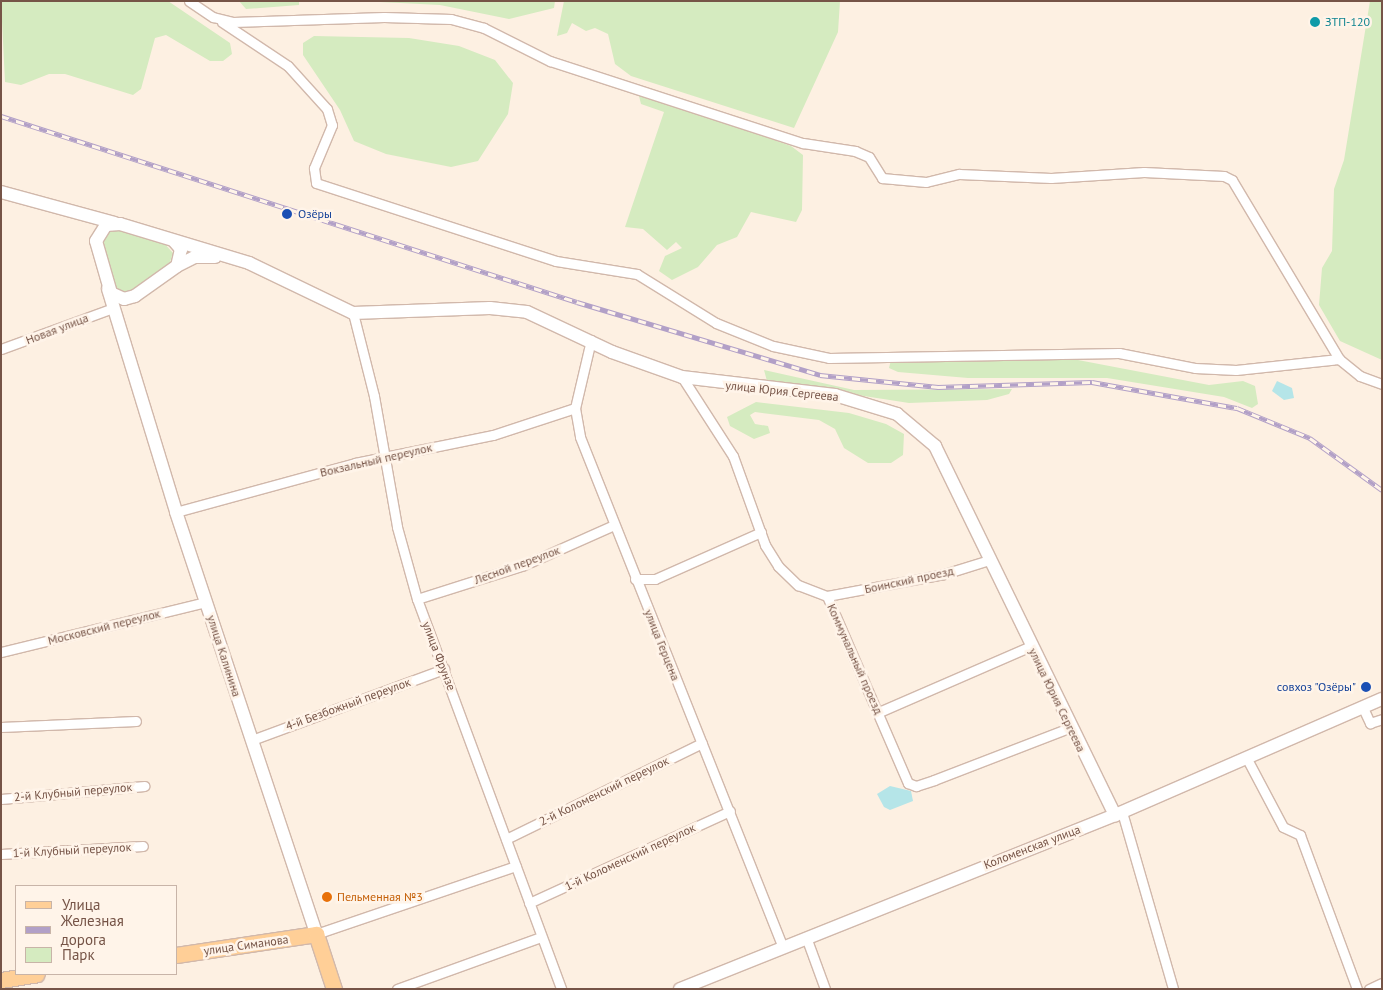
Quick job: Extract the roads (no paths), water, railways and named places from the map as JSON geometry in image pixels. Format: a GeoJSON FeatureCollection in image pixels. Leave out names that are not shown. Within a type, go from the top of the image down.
{"type":"FeatureCollection","features":[{"type":"Feature","properties":{"kind":"main road","name":"улица Симанова"},"geometry":{"type":"LineString","coordinates":[[178,955],[316,934]]}},
{"type":"Feature","properties":{"kind":"main road","name":"улица Калинина"},"geometry":{"type":"LineString","coordinates":[[316,934],[334,989]]}},
{"type":"Feature","properties":{"kind":"main road"},"geometry":{"type":"LineString","coordinates":[[1,980],[31,975]]}},
{"type":"Feature","properties":{"kind":"street"},"geometry":{"type":"LineString","coordinates":[[189,1],[288,66],[327,109],[332,125],[314,168],[316,183],[556,261],[637,274],[716,323],[773,346],[829,358],[1120,353],[1194,368],[1236,370],[1339,358]]}},
{"type":"Feature","properties":{"kind":"street"},"geometry":{"type":"LineString","coordinates":[[213,17],[250,23],[323,18],[451,19],[484,28],[550,61],[803,144],[855,151],[869,157],[882,178],[926,182],[959,174],[1051,178],[1144,172],[1224,176],[1232,180],[1339,358],[1360,376],[1382,384]]}},
{"type":"Feature","properties":{"kind":"street"},"geometry":{"type":"LineString","coordinates":[[1,192],[120,224],[174,241],[181,250],[177,266]]}},
{"type":"Feature","properties":{"kind":"street"},"geometry":{"type":"LineString","coordinates":[[120,224],[106,225],[96,241],[107,286],[118,298],[135,296]]}},
{"type":"Feature","properties":{"kind":"street","name":"улица Юрия Сергеева"},"geometry":{"type":"LineString","coordinates":[[174,241],[230,256],[353,313],[511,310],[548,319],[591,340],[682,377],[834,395],[897,414],[935,446],[1070,727],[1119,814],[1173,989]]}},
{"type":"Feature","properties":{"kind":"street"},"geometry":{"type":"LineString","coordinates":[[118,323],[120,308],[177,266],[195,258],[230,256]]}},
{"type":"Feature","properties":{"kind":"street","name":"улица Калинина"},"geometry":{"type":"LineString","coordinates":[[107,286],[176,512],[316,934]]}},
{"type":"Feature","properties":{"kind":"street","name":"Новая улица"},"geometry":{"type":"LineString","coordinates":[[1,349],[113,308]]}},
{"type":"Feature","properties":{"kind":"street","name":"улица Фрунзе"},"geometry":{"type":"LineString","coordinates":[[353,313],[417,599],[560,987]]}},
{"type":"Feature","properties":{"kind":"street","name":"улица Герцена"},"geometry":{"type":"LineString","coordinates":[[591,340],[575,408],[580,437],[782,946]]}},
{"type":"Feature","properties":{"kind":"street","name":"Коммунальный проезд"},"geometry":{"type":"LineString","coordinates":[[682,377],[733,456],[761,532],[787,577],[827,596],[879,712],[908,783],[916,786],[934,780],[1070,727]]}},
{"type":"Feature","properties":{"kind":"street","name":"Вокзальный переулок"},"geometry":{"type":"LineString","coordinates":[[176,512],[385,459],[493,435],[575,408]]}},
{"type":"Feature","properties":{"kind":"street","name":"Лесной переулок"},"geometry":{"type":"LineString","coordinates":[[417,599],[524,565],[614,525]]}},
{"type":"Feature","properties":{"kind":"street"},"geometry":{"type":"LineString","coordinates":[[635,579],[655,579],[761,532]]}},
{"type":"Feature","properties":{"kind":"street","name":"Боинский проезд"},"geometry":{"type":"LineString","coordinates":[[827,596],[944,574],[989,560]]}},
{"type":"Feature","properties":{"kind":"street","name":"Московский переулок"},"geometry":{"type":"LineString","coordinates":[[1,652],[206,602]]}},
{"type":"Feature","properties":{"kind":"street"},"geometry":{"type":"LineString","coordinates":[[879,712],[1031,646]]}},
{"type":"Feature","properties":{"kind":"street","name":"4-й Безбожный переулок"},"geometry":{"type":"LineString","coordinates":[[252,740],[444,669]]}},
{"type":"Feature","properties":{"kind":"street","name":"Коломенская улица"},"geometry":{"type":"LineString","coordinates":[[680,989],[806,936],[1119,814],[1382,699]]}},
{"type":"Feature","properties":{"kind":"street"},"geometry":{"type":"LineString","coordinates":[[1363,708],[1370,723],[1382,719]]}},
{"type":"Feature","properties":{"kind":"street"},"geometry":{"type":"LineString","coordinates":[[1,726],[136,721]]}},
{"type":"Feature","properties":{"kind":"street","name":"2-й Коломенский переулок"},"geometry":{"type":"LineString","coordinates":[[506,840],[702,742]]}},
{"type":"Feature","properties":{"kind":"street"},"geometry":{"type":"LineString","coordinates":[[1246,757],[1283,827],[1300,836],[1357,989]]}},
{"type":"Feature","properties":{"kind":"street","name":"2-й Клубный переулок"},"geometry":{"type":"LineString","coordinates":[[1,799],[144,786]]}},
{"type":"Feature","properties":{"kind":"street","name":"1-й Коломенский переулок"},"geometry":{"type":"LineString","coordinates":[[529,903],[730,811]]}},
{"type":"Feature","properties":{"kind":"street","name":"1-й Клубный переулок"},"geometry":{"type":"LineString","coordinates":[[1,854],[143,846]]}},
{"type":"Feature","properties":{"kind":"street"},"geometry":{"type":"LineString","coordinates":[[316,934],[516,866]]}},
{"type":"Feature","properties":{"kind":"street"},"geometry":{"type":"LineString","coordinates":[[806,936],[825,989]]}},
{"type":"Feature","properties":{"kind":"street"},"geometry":{"type":"LineString","coordinates":[[397,989],[541,937]]}},
{"type":"Feature","properties":{"kind":"street"},"geometry":{"type":"LineString","coordinates":[[1369,989],[1382,983]]}},
{"type":"Feature","properties":{"kind":"street"},"geometry":{"type":"LineString","coordinates":[[550,989],[560,987]]}},
{"type":"Feature","properties":{"kind":"water"},"geometry":{"type":"Polygon","coordinates":[[[1277,381],[1292,388],[1294,398],[1284,400],[1272,391],[1277,381]]]}},
{"type":"Feature","properties":{"kind":"water"},"geometry":{"type":"Polygon","coordinates":[[[890,786],[911,791],[913,801],[890,810],[884,807],[877,794],[890,786]]]}},
{"type":"Feature","properties":{"kind":"railway"},"geometry":{"type":"LineString","coordinates":[[1,116],[577,302],[820,375],[938,387],[1092,382],[1237,408],[1310,438],[1382,490]]}},
{"type":"Feature","properties":{"kind":"place","name":"ЗТП-120"},"geometry":{"type":"Point","coordinates":[1315,22]}},
{"type":"Feature","properties":{"kind":"place","name":"Озёры"},"geometry":{"type":"Point","coordinates":[287,214]}},
{"type":"Feature","properties":{"kind":"place","name":"совхоз \"Озёры\""},"geometry":{"type":"Point","coordinates":[1366,687]}},
{"type":"Feature","properties":{"kind":"place","name":"Пельменная №3"},"geometry":{"type":"Point","coordinates":[327,897]}}]}
